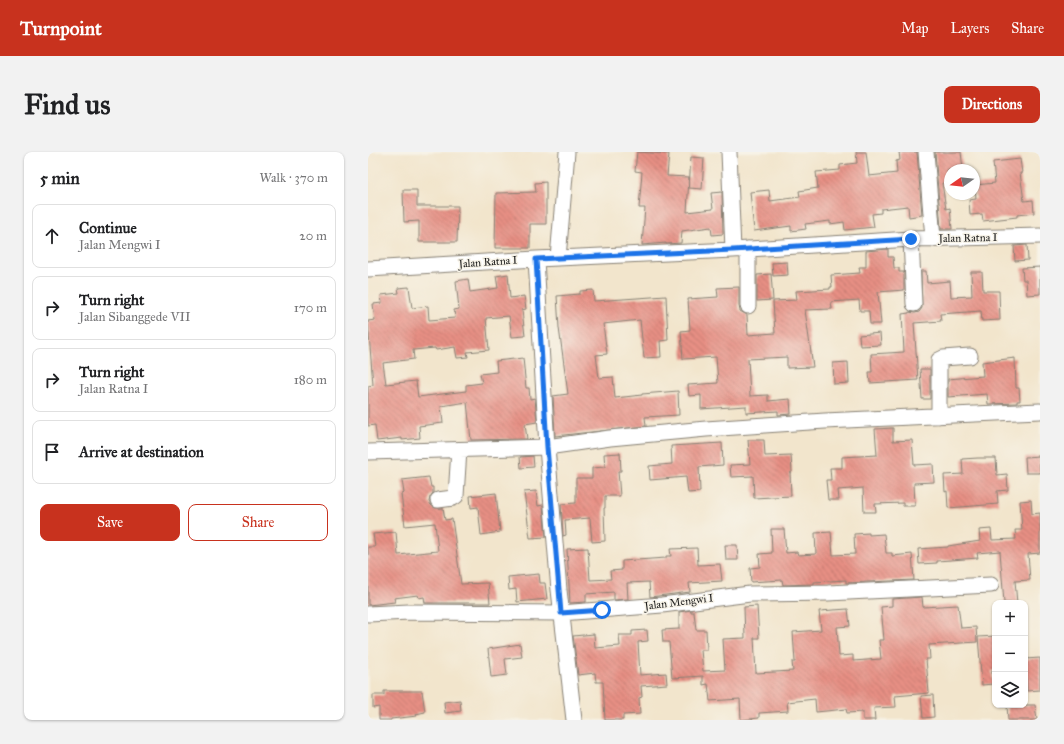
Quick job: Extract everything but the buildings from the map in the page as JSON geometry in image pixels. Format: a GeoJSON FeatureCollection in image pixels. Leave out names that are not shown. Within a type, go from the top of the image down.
{"type":"FeatureCollection","features":[{"type":"Feature","properties":{"kind":"street"},"geometry":{"type":"LineString","coordinates":[[558,258],[567,152]]}},
{"type":"Feature","properties":{"kind":"street"},"geometry":{"type":"LineString","coordinates":[[729,152],[748,306]]}},
{"type":"Feature","properties":{"kind":"street"},"geometry":{"type":"LineString","coordinates":[[926,152],[933,239]]}},
{"type":"Feature","properties":{"kind":"street","name":"Jalan Ratna I"},"geometry":{"type":"LineString","coordinates":[[368,269],[911,239],[1040,236]]}},
{"type":"Feature","properties":{"kind":"street"},"geometry":{"type":"LineString","coordinates":[[911,239],[914,304]]}},
{"type":"Feature","properties":{"kind":"street"},"geometry":{"type":"LineString","coordinates":[[536,259],[547,447],[561,613],[574,720]]}},
{"type":"Feature","properties":{"kind":"street"},"geometry":{"type":"LineString","coordinates":[[939,416],[939,360],[943,358],[970,356]]}},
{"type":"Feature","properties":{"kind":"street"},"geometry":{"type":"LineString","coordinates":[[368,452],[547,447],[610,438],[706,429],[825,421],[1040,411]]}},
{"type":"Feature","properties":{"kind":"street"},"geometry":{"type":"LineString","coordinates":[[438,500],[453,498],[456,496],[459,450]]}},
{"type":"Feature","properties":{"kind":"street","name":"Jalan Mengwi I"},"geometry":{"type":"LineString","coordinates":[[368,614],[409,612],[561,613],[662,605],[750,594],[828,594],[991,585]]}},
{"type":"Feature","properties":{"kind":"route"},"geometry":{"type":"LineString","coordinates":[[602,610],[561,613],[547,447],[536,259],[733,250],[911,239]]}}]}
